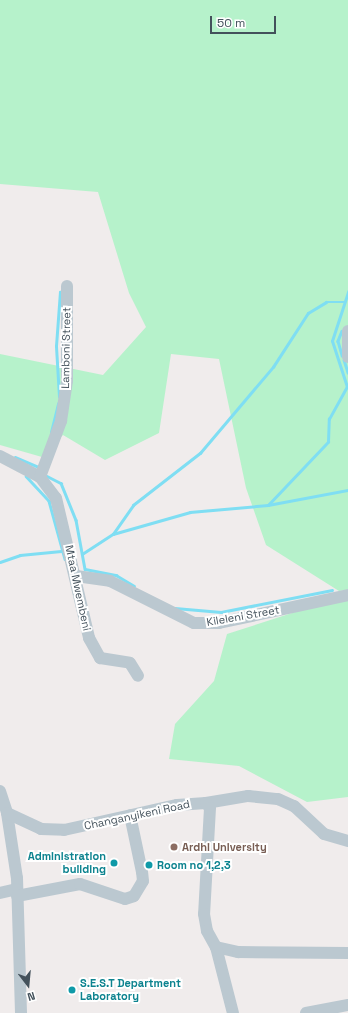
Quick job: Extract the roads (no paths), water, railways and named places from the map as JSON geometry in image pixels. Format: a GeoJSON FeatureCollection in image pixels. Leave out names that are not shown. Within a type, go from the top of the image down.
{"type":"FeatureCollection","features":[{"type":"Feature","properties":{"kind":"street","name":"Lamboni Street"},"geometry":{"type":"LineString","coordinates":[[40,478],[61,421],[64,401],[67,286]]}},
{"type":"Feature","properties":{"kind":"street"},"geometry":{"type":"LineString","coordinates":[[348,331],[348,357]]}},
{"type":"Feature","properties":{"kind":"street"},"geometry":{"type":"LineString","coordinates":[[0,456],[40,478]]}},
{"type":"Feature","properties":{"kind":"street","name":"Mtaa Mwembeni"},"geometry":{"type":"LineString","coordinates":[[40,478],[56,498],[62,512],[76,576],[81,612],[96,652],[106,660],[130,663],[138,676]]}},
{"type":"Feature","properties":{"kind":"street","name":"Kileleni Street"},"geometry":{"type":"LineString","coordinates":[[76,576],[110,581],[194,623],[219,623],[348,595]]}},
{"type":"Feature","properties":{"kind":"street"},"geometry":{"type":"LineString","coordinates":[[0,791],[17,893],[21,1013]]}},
{"type":"Feature","properties":{"kind":"street"},"geometry":{"type":"LineString","coordinates":[[206,803],[248,796],[278,799],[294,806],[324,834],[348,842]]}},
{"type":"Feature","properties":{"kind":"street","name":"Changanyikeni Road"},"geometry":{"type":"LineString","coordinates":[[5,819],[41,829],[64,830],[198,802],[206,803],[210,808],[204,914],[207,931],[216,947],[233,1013]]}},
{"type":"Feature","properties":{"kind":"street"},"geometry":{"type":"LineString","coordinates":[[0,893],[17,893],[80,884],[125,899],[134,896],[143,882],[130,815]]}},
{"type":"Feature","properties":{"kind":"street"},"geometry":{"type":"LineString","coordinates":[[216,947],[238,952],[348,953]]}},
{"type":"Feature","properties":{"kind":"street"},"geometry":{"type":"LineString","coordinates":[[306,1013],[326,1011],[348,1005]]}},
{"type":"Feature","properties":{"kind":"waterway"},"geometry":{"type":"LineString","coordinates":[[59,397],[56,346],[60,292]]}},
{"type":"Feature","properties":{"kind":"waterway"},"geometry":{"type":"LineString","coordinates":[[347,387],[332,341],[348,292]]}},
{"type":"Feature","properties":{"kind":"waterway"},"geometry":{"type":"LineString","coordinates":[[113,534],[133,505],[200,453],[273,367],[308,313],[326,302],[344,302]]}},
{"type":"Feature","properties":{"kind":"waterway"},"geometry":{"type":"LineString","coordinates":[[342,331],[338,341],[342,355]]}},
{"type":"Feature","properties":{"kind":"waterway"},"geometry":{"type":"LineString","coordinates":[[344,360],[348,372]]}},
{"type":"Feature","properties":{"kind":"waterway"},"geometry":{"type":"LineString","coordinates":[[268,505],[328,442],[329,419],[348,385]]}},
{"type":"Feature","properties":{"kind":"waterway"},"geometry":{"type":"LineString","coordinates":[[51,432],[58,404]]}},
{"type":"Feature","properties":{"kind":"waterway"},"geometry":{"type":"LineString","coordinates":[[15,457],[38,467]]}},
{"type":"Feature","properties":{"kind":"waterway"},"geometry":{"type":"LineString","coordinates":[[26,476],[49,501],[65,559]]}},
{"type":"Feature","properties":{"kind":"waterway"},"geometry":{"type":"LineString","coordinates":[[47,476],[61,483],[76,520],[85,569],[116,575],[134,586]]}},
{"type":"Feature","properties":{"kind":"waterway"},"geometry":{"type":"LineString","coordinates":[[82,554],[113,534],[190,512],[268,505],[348,490]]}},
{"type":"Feature","properties":{"kind":"waterway"},"geometry":{"type":"LineString","coordinates":[[0,562],[20,555],[61,551]]}},
{"type":"Feature","properties":{"kind":"waterway"},"geometry":{"type":"LineString","coordinates":[[175,608],[221,612],[332,590]]}},
{"type":"Feature","properties":{"kind":"place","name":"Ardhi University"},"geometry":{"type":"Point","coordinates":[174,847]}},
{"type":"Feature","properties":{"kind":"place","name":"Administration building"},"geometry":{"type":"Point","coordinates":[114,863]}},
{"type":"Feature","properties":{"kind":"place","name":"Room no 1,2,3"},"geometry":{"type":"Point","coordinates":[149,865]}},
{"type":"Feature","properties":{"kind":"place","name":"S.E.S.T Department Laboratory"},"geometry":{"type":"Point","coordinates":[72,990]}}]}
